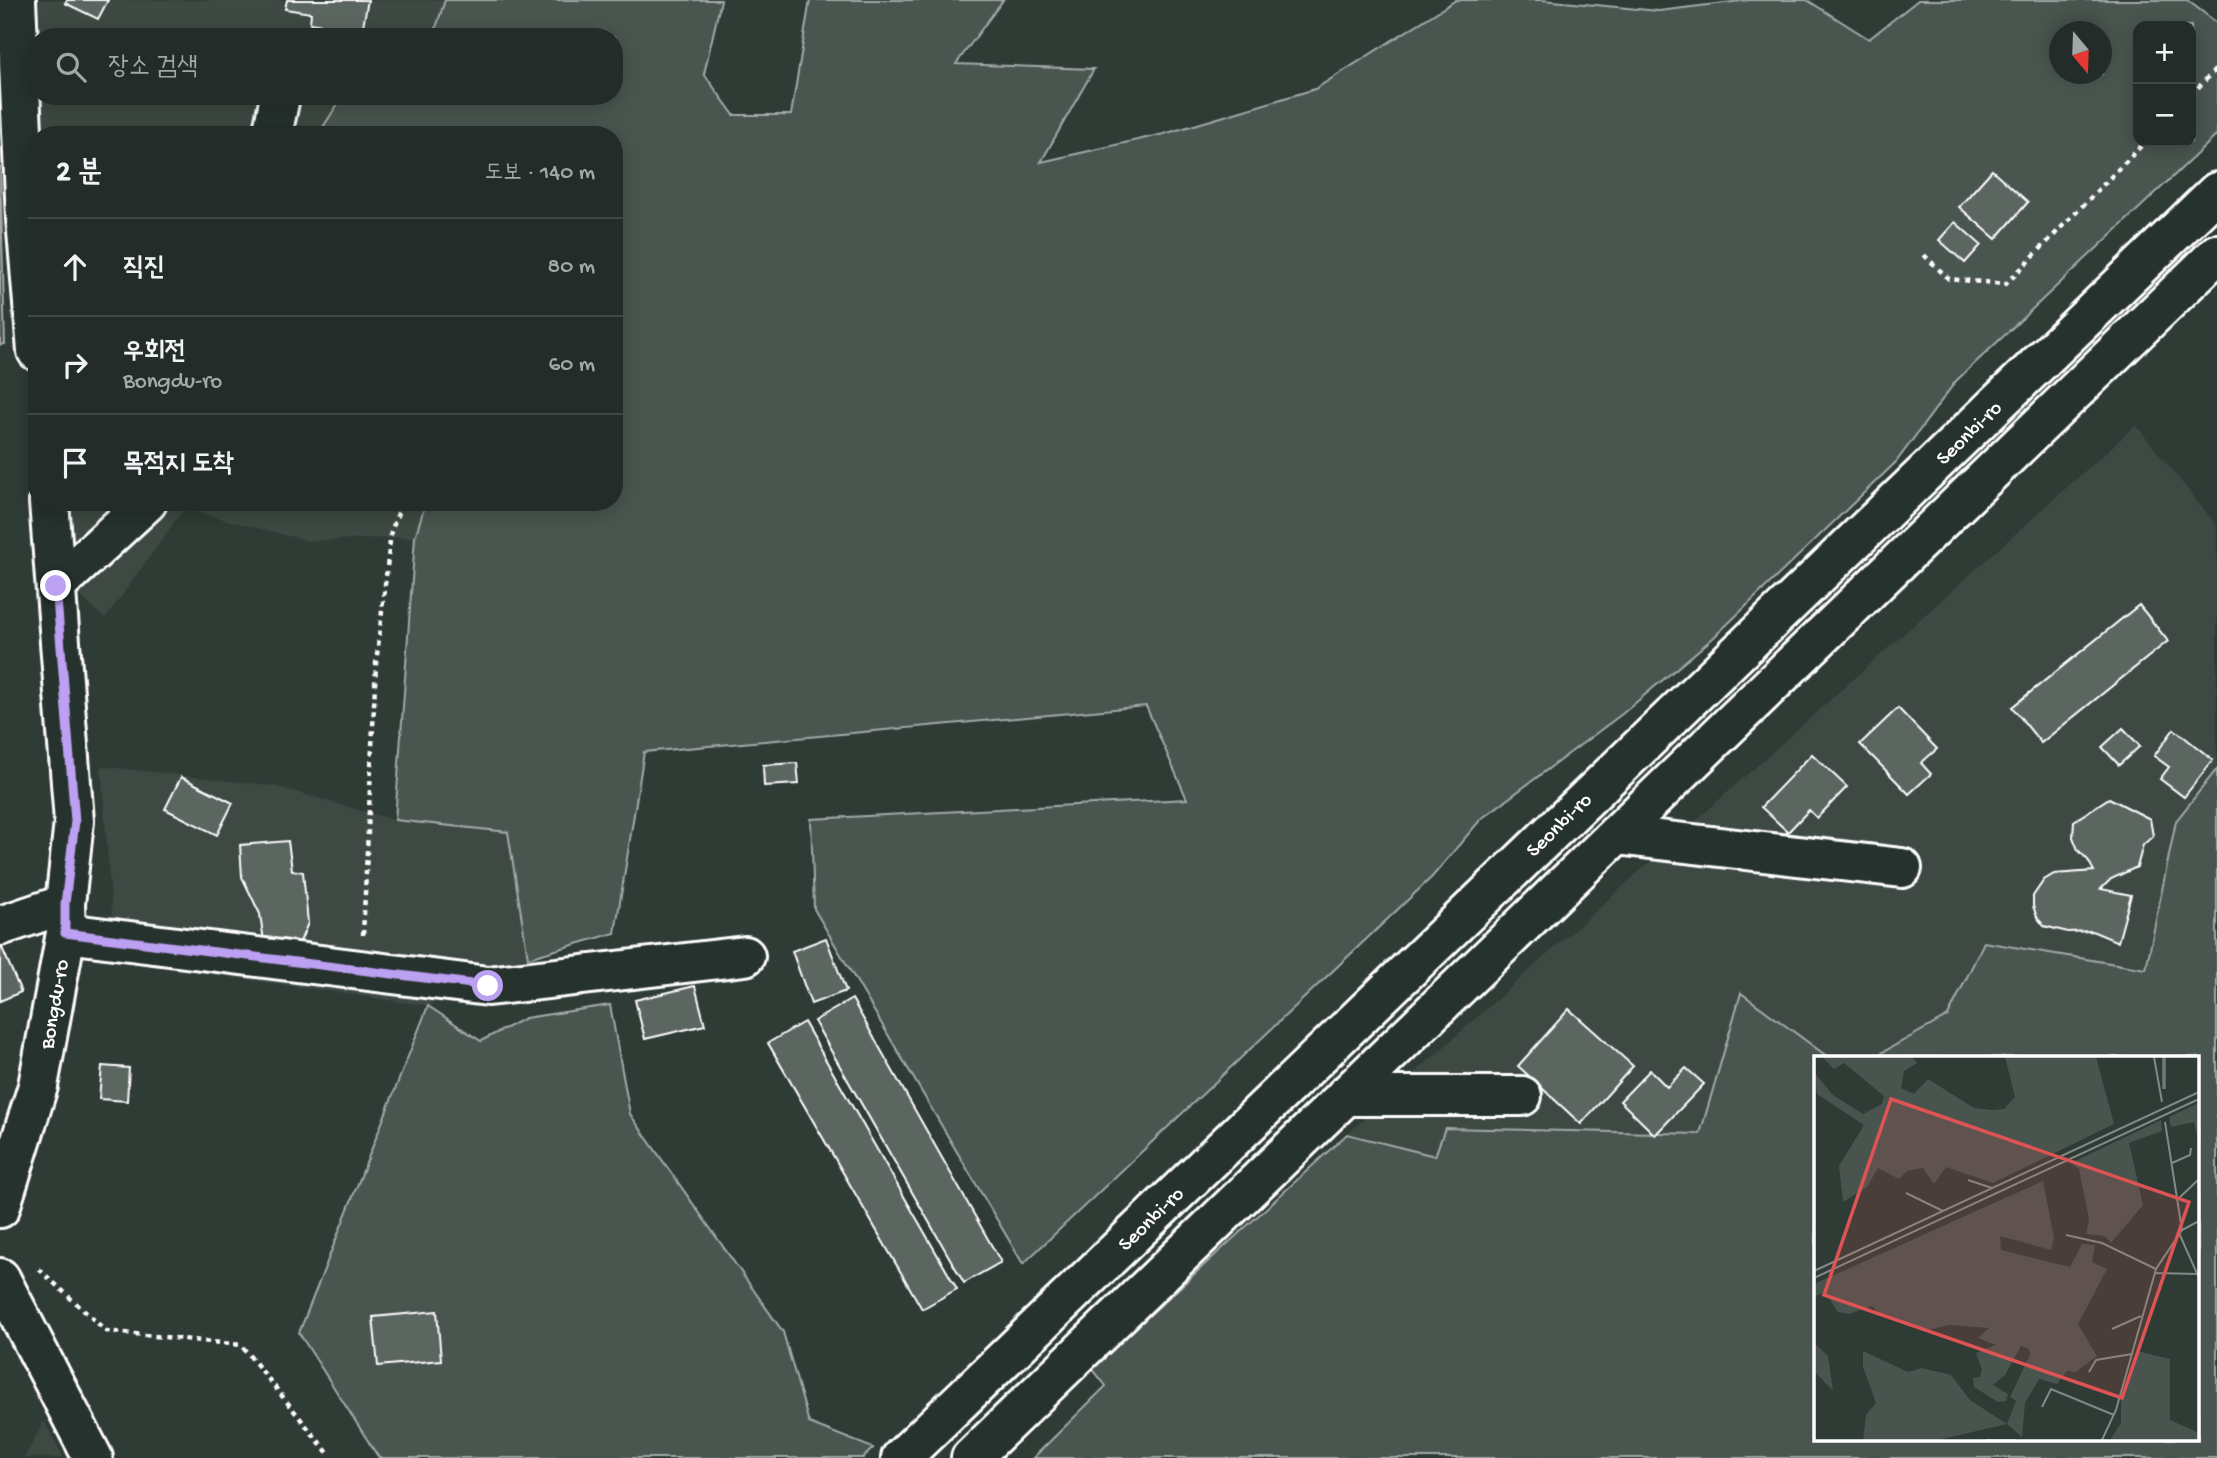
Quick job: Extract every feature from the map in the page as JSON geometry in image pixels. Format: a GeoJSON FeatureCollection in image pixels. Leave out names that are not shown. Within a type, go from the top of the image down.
{"type":"FeatureCollection","features":[{"type":"Feature","properties":{"kind":"main road"},"geometry":{"type":"LineString","coordinates":[[16,0],[28,239]]}},
{"type":"Feature","properties":{"kind":"main road"},"geometry":{"type":"LineString","coordinates":[[274,126],[279,105]]}},
{"type":"Feature","properties":{"kind":"main road","name":"Seonbi-ro"},"geometry":{"type":"LineString","coordinates":[[901,1458],[2217,192]]}},
{"type":"Feature","properties":{"kind":"main road"},"geometry":{"type":"LineString","coordinates":[[971,1458],[2217,254]]}},
{"type":"Feature","properties":{"kind":"main road","name":"Bongdu-ro"},"geometry":{"type":"LineString","coordinates":[[0,1208],[38,1086],[65,919],[75,821],[50,511]]}},
{"type":"Feature","properties":{"kind":"main road"},"geometry":{"type":"LineString","coordinates":[[56,586],[137,511]]}},
{"type":"Feature","properties":{"kind":"main road"},"geometry":{"type":"LineString","coordinates":[[1616,835],[1902,868]]}},
{"type":"Feature","properties":{"kind":"main road"},"geometry":{"type":"LineString","coordinates":[[0,926],[65,919],[362,970],[488,986],[745,956]]}},
{"type":"Feature","properties":{"kind":"main road"},"geometry":{"type":"LineString","coordinates":[[1345,1096],[1522,1096]]}},
{"type":"Feature","properties":{"kind":"main road"},"geometry":{"type":"LineString","coordinates":[[0,1279],[85,1453]]}},
{"type":"Feature","properties":{"kind":"path"},"geometry":{"type":"LineString","coordinates":[[2196,90],[2217,68]]}},
{"type":"Feature","properties":{"kind":"path"},"geometry":{"type":"LineString","coordinates":[[1924,254],[1949,279],[2006,284],[2140,147]]}},
{"type":"Feature","properties":{"kind":"path"},"geometry":{"type":"LineString","coordinates":[[362,970],[376,664],[391,532],[399,511]]}},
{"type":"Feature","properties":{"kind":"path"},"geometry":{"type":"LineString","coordinates":[[38,1268],[106,1331],[241,1345],[328,1453]]}},
{"type":"Feature","properties":{"kind":"shaded area"},"geometry":{"type":"Polygon","coordinates":[[[36,0],[445,0],[436,28],[38,28],[36,0]]]}},
{"type":"Feature","properties":{"kind":"shaded area"},"geometry":{"type":"Polygon","coordinates":[[[445,0],[721,0],[704,74],[734,115],[791,115],[810,0],[1003,0],[956,64],[1094,69],[1041,162],[1164,134],[1315,89],[1456,0],[1542,0],[1659,11],[1749,0],[1807,0],[1869,39],[1918,0],[2187,0],[2217,23],[2217,135],[1956,381],[1896,462],[1713,638],[1622,714],[1481,819],[1432,877],[1023,1264],[814,909],[811,819],[1187,799],[1146,706],[644,752],[615,933],[528,958],[508,832],[395,820],[415,537],[423,511],[623,511],[623,126],[324,126],[337,105],[623,105],[623,28],[436,28],[445,0]]]}},
{"type":"Feature","properties":{"kind":"shaded area"},"geometry":{"type":"Polygon","coordinates":[[[41,105],[337,105],[324,126],[43,126],[41,105]]]}},
{"type":"Feature","properties":{"kind":"shaded area"},"geometry":{"type":"Polygon","coordinates":[[[0,166],[5,344],[0,345],[0,166]]]}},
{"type":"Feature","properties":{"kind":"shaded area"},"geometry":{"type":"Polygon","coordinates":[[[2136,425],[2217,526],[2217,769],[2176,821],[2146,969],[1984,942],[1948,1016],[1876,1056],[1827,1056],[1741,993],[1700,1134],[1446,1128],[1435,1156],[1347,1134],[2136,425]]]}},
{"type":"Feature","properties":{"kind":"shaded area"},"geometry":{"type":"Polygon","coordinates":[[[71,511],[183,511],[105,619],[79,595],[71,511]]]}},
{"type":"Feature","properties":{"kind":"shaded area"},"geometry":{"type":"Polygon","coordinates":[[[192,511],[423,511],[415,537],[308,541],[192,511]]]}},
{"type":"Feature","properties":{"kind":"shaded area"},"geometry":{"type":"Polygon","coordinates":[[[101,766],[275,786],[395,820],[508,831],[528,958],[428,1006],[115,960],[101,766]]]}},
{"type":"Feature","properties":{"kind":"shaded area"},"geometry":{"type":"Polygon","coordinates":[[[2217,769],[2217,1458],[1033,1458],[1106,1386],[1092,1368],[1347,1134],[1435,1156],[1445,1128],[1700,1134],[1741,993],[1827,1056],[1814,1056],[1814,1440],[2200,1440],[2200,1056],[1876,1056],[1948,1016],[1984,942],[2146,969],[2176,821],[2217,769]]]}},
{"type":"Feature","properties":{"kind":"shaded area"},"geometry":{"type":"Polygon","coordinates":[[[610,1005],[630,1114],[783,1332],[809,1423],[873,1448],[863,1458],[379,1458],[299,1333],[428,1006],[481,1041],[525,1018],[610,1005]]]}},
{"type":"Feature","properties":{"kind":"shaded area"},"geometry":{"type":"Polygon","coordinates":[[[44,1421],[64,1458],[24,1458],[44,1421]]]}},
{"type":"Feature","properties":{"kind":"building"},"geometry":{"type":"Polygon","coordinates":[[[67,0],[108,0],[98,19],[65,3],[67,0]]]}},
{"type":"Feature","properties":{"kind":"building"},"geometry":{"type":"Polygon","coordinates":[[[287,0],[368,0],[363,28],[310,23],[311,13],[285,9],[287,0]]]}},
{"type":"Feature","properties":{"kind":"building"},"geometry":{"type":"Polygon","coordinates":[[[1992,170],[2028,202],[1996,239],[1959,207],[1992,170]]]}},
{"type":"Feature","properties":{"kind":"building"},"geometry":{"type":"Polygon","coordinates":[[[1955,222],[1981,245],[1965,263],[1939,240],[1955,222]]]}},
{"type":"Feature","properties":{"kind":"building"},"geometry":{"type":"Polygon","coordinates":[[[2139,605],[2168,641],[2041,743],[2012,707],[2139,605]]]}},
{"type":"Feature","properties":{"kind":"building"},"geometry":{"type":"Polygon","coordinates":[[[1898,708],[1937,749],[1921,763],[1931,774],[1909,794],[1860,744],[1898,708]]]}},
{"type":"Feature","properties":{"kind":"building"},"geometry":{"type":"Polygon","coordinates":[[[2123,728],[2140,746],[2119,765],[2102,747],[2123,728]]]}},
{"type":"Feature","properties":{"kind":"building"},"geometry":{"type":"Polygon","coordinates":[[[2174,729],[2213,760],[2184,797],[2160,779],[2169,767],[2154,756],[2174,729]]]}},
{"type":"Feature","properties":{"kind":"building"},"geometry":{"type":"Polygon","coordinates":[[[1812,754],[1847,787],[1817,818],[1809,810],[1788,832],[1761,807],[1812,754]]]}},
{"type":"Feature","properties":{"kind":"building"},"geometry":{"type":"Polygon","coordinates":[[[797,763],[799,784],[764,786],[763,765],[797,763]]]}},
{"type":"Feature","properties":{"kind":"building"},"geometry":{"type":"Polygon","coordinates":[[[181,777],[233,803],[217,835],[165,809],[181,777]]]}},
{"type":"Feature","properties":{"kind":"building"},"geometry":{"type":"Polygon","coordinates":[[[2109,798],[2150,819],[2153,836],[2143,845],[2137,867],[2111,879],[2101,889],[2131,895],[2118,942],[2092,931],[2068,932],[2044,926],[2033,906],[2033,896],[2044,880],[2054,874],[2094,871],[2078,850],[2073,837],[2074,821],[2109,798]]]}},
{"type":"Feature","properties":{"kind":"building"},"geometry":{"type":"Polygon","coordinates":[[[288,841],[292,870],[303,872],[308,923],[300,942],[264,941],[260,914],[242,877],[240,845],[288,841]]]}},
{"type":"Feature","properties":{"kind":"building"},"geometry":{"type":"Polygon","coordinates":[[[826,938],[846,991],[811,1004],[792,951],[826,938]]]}},
{"type":"Feature","properties":{"kind":"building"},"geometry":{"type":"Polygon","coordinates":[[[0,943],[21,992],[0,1001],[0,943]]]}},
{"type":"Feature","properties":{"kind":"building"},"geometry":{"type":"Polygon","coordinates":[[[695,986],[705,1025],[645,1039],[635,1000],[695,986]]]}},
{"type":"Feature","properties":{"kind":"building"},"geometry":{"type":"Polygon","coordinates":[[[852,999],[1001,1262],[964,1283],[814,1021],[852,999]]]}},
{"type":"Feature","properties":{"kind":"building"},"geometry":{"type":"Polygon","coordinates":[[[1569,1009],[1633,1066],[1581,1124],[1518,1066],[1569,1009]]]}},
{"type":"Feature","properties":{"kind":"building"},"geometry":{"type":"Polygon","coordinates":[[[804,1022],[957,1289],[922,1309],[768,1043],[804,1022]]]}},
{"type":"Feature","properties":{"kind":"building"},"geometry":{"type":"Polygon","coordinates":[[[102,1066],[129,1068],[127,1101],[99,1099],[102,1066]]]}},
{"type":"Feature","properties":{"kind":"building"},"geometry":{"type":"Polygon","coordinates":[[[1686,1068],[1704,1084],[1655,1135],[1620,1101],[1650,1070],[1667,1087],[1686,1068]]]}},
{"type":"Feature","properties":{"kind":"building"},"geometry":{"type":"Polygon","coordinates":[[[437,1311],[441,1360],[378,1366],[373,1317],[437,1311]]]}},
{"type":"Feature","properties":{"kind":"route"},"geometry":{"type":"LineString","coordinates":[[56,586],[75,821],[65,904],[65,933],[488,986]]}}]}
